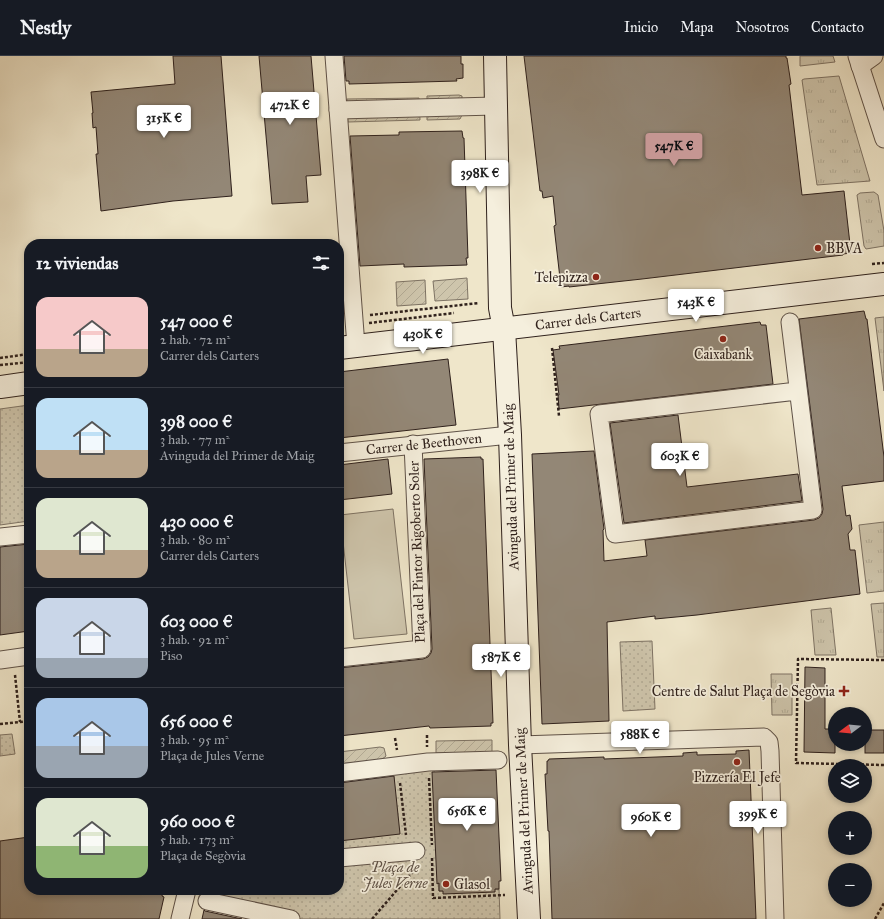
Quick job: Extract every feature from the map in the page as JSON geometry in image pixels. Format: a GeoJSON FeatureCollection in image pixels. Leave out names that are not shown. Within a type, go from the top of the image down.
{"type":"FeatureCollection","features":[{"type":"Feature","properties":{"kind":"street"},"geometry":{"type":"LineString","coordinates":[[334,56],[354,320],[348,347]]}},
{"type":"Feature","properties":{"kind":"street","name":"Avinguda del Primer de Maig"},"geometry":{"type":"LineString","coordinates":[[495,56],[500,308],[504,329],[510,435],[520,745],[529,919]]}},
{"type":"Feature","properties":{"kind":"street"},"geometry":{"type":"LineString","coordinates":[[864,59],[884,139]]}},
{"type":"Feature","properties":{"kind":"street"},"geometry":{"type":"LineString","coordinates":[[338,110],[495,106]]}},
{"type":"Feature","properties":{"kind":"street","name":"Carrer dels Carters"},"geometry":{"type":"LineString","coordinates":[[348,347],[884,284]]}},
{"type":"Feature","properties":{"kind":"street"},"geometry":{"type":"LineString","coordinates":[[790,322],[797,391],[813,510],[615,534],[599,414],[797,391]]}},
{"type":"Feature","properties":{"kind":"street"},"geometry":{"type":"LineString","coordinates":[[0,387],[24,384]]}},
{"type":"Feature","properties":{"kind":"street","name":"Carrer de Beethoven"},"geometry":{"type":"LineString","coordinates":[[344,452],[510,435]]}},
{"type":"Feature","properties":{"kind":"street","name":"Plaça del Pintor Rigoberto Soler"},"geometry":{"type":"LineString","coordinates":[[344,657],[422,649],[413,444]]}},
{"type":"Feature","properties":{"kind":"street"},"geometry":{"type":"LineString","coordinates":[[0,537],[24,535]]}},
{"type":"Feature","properties":{"kind":"street"},"geometry":{"type":"LineString","coordinates":[[520,745],[764,737],[769,742],[770,751],[775,919]]}},
{"type":"Feature","properties":{"kind":"street"},"geometry":{"type":"LineString","coordinates":[[344,772],[428,762],[498,760]]}},
{"type":"Feature","properties":{"kind":"street"},"geometry":{"type":"LineString","coordinates":[[344,858],[426,851]]}},
{"type":"Feature","properties":{"kind":"street"},"geometry":{"type":"LineString","coordinates":[[180,919],[186,895]]}},
{"type":"Feature","properties":{"kind":"street"},"geometry":{"type":"LineString","coordinates":[[207,901],[291,919]]}},
{"type":"Feature","properties":{"kind":"path"},"geometry":{"type":"LineString","coordinates":[[354,320],[479,304]]}},
{"type":"Feature","properties":{"kind":"path"},"geometry":{"type":"LineString","coordinates":[[354,320],[455,313]]}},
{"type":"Feature","properties":{"kind":"path"},"geometry":{"type":"LineString","coordinates":[[552,348],[559,416]]}},
{"type":"Feature","properties":{"kind":"path"},"geometry":{"type":"LineString","coordinates":[[0,358],[24,355]]}},
{"type":"Feature","properties":{"kind":"path"},"geometry":{"type":"LineString","coordinates":[[0,365],[24,363]]}},
{"type":"Feature","properties":{"kind":"path"},"geometry":{"type":"LineString","coordinates":[[14,658],[20,722]]}},
{"type":"Feature","properties":{"kind":"path"},"geometry":{"type":"LineString","coordinates":[[884,660],[798,659],[796,763],[884,765]]}},
{"type":"Feature","properties":{"kind":"path"},"geometry":{"type":"LineString","coordinates":[[0,724],[24,722]]}},
{"type":"Feature","properties":{"kind":"path"},"geometry":{"type":"LineString","coordinates":[[427,735],[428,762],[426,851],[433,898],[505,896]]}},
{"type":"Feature","properties":{"kind":"path"},"geometry":{"type":"LineString","coordinates":[[395,738],[406,836]]}},
{"type":"Feature","properties":{"kind":"path"},"geometry":{"type":"LineString","coordinates":[[372,919],[416,868]]}},
{"type":"Feature","properties":{"kind":"path"},"geometry":{"type":"LineString","coordinates":[[875,919],[884,903]]}},
{"type":"Feature","properties":{"kind":"green space"},"geometry":{"type":"Polygon","coordinates":[[[800,56],[833,56],[835,62],[800,66],[800,56]]]}},
{"type":"Feature","properties":{"kind":"green space"},"geometry":{"type":"Polygon","coordinates":[[[839,76],[870,181],[817,185],[802,80],[839,76]]]}},
{"type":"Feature","properties":{"kind":"green space"},"geometry":{"type":"Polygon","coordinates":[[[427,96],[462,96],[462,115],[460,119],[427,120],[427,96]]]}},
{"type":"Feature","properties":{"kind":"green space"},"geometry":{"type":"Polygon","coordinates":[[[419,98],[420,120],[348,122],[347,99],[419,98]]]}},
{"type":"Feature","properties":{"kind":"green space"},"geometry":{"type":"Polygon","coordinates":[[[874,192],[878,195],[884,231],[884,246],[866,249],[864,246],[857,195],[860,193],[874,192]]]}},
{"type":"Feature","properties":{"kind":"green space"},"geometry":{"type":"Polygon","coordinates":[[[467,278],[468,299],[435,301],[433,281],[467,278]]]}},
{"type":"Feature","properties":{"kind":"green space"},"geometry":{"type":"Polygon","coordinates":[[[425,280],[426,304],[397,306],[396,282],[425,280]]]}},
{"type":"Feature","properties":{"kind":"green space"},"geometry":{"type":"Polygon","coordinates":[[[884,317],[884,391],[875,318],[884,317]]]}},
{"type":"Feature","properties":{"kind":"green space"},"geometry":{"type":"Polygon","coordinates":[[[24,406],[24,522],[0,525],[0,409],[24,406]]]}},
{"type":"Feature","properties":{"kind":"green space"},"geometry":{"type":"Polygon","coordinates":[[[393,509],[407,634],[354,639],[344,550],[344,515],[393,509]]]}},
{"type":"Feature","properties":{"kind":"green space"},"geometry":{"type":"Polygon","coordinates":[[[884,522],[884,591],[867,593],[859,525],[884,522]]]}},
{"type":"Feature","properties":{"kind":"green space"},"geometry":{"type":"Polygon","coordinates":[[[884,603],[884,657],[877,657],[871,604],[884,603]]]}},
{"type":"Feature","properties":{"kind":"green space"},"geometry":{"type":"Polygon","coordinates":[[[831,608],[836,655],[815,655],[811,610],[831,608]]]}},
{"type":"Feature","properties":{"kind":"green space"},"geometry":{"type":"Polygon","coordinates":[[[652,641],[655,709],[623,711],[620,642],[652,641]]]}},
{"type":"Feature","properties":{"kind":"green space"},"geometry":{"type":"Polygon","coordinates":[[[771,674],[792,674],[792,715],[772,715],[771,674]]]}},
{"type":"Feature","properties":{"kind":"green space"},"geometry":{"type":"Polygon","coordinates":[[[12,734],[15,754],[0,756],[0,735],[12,734]]]}},
{"type":"Feature","properties":{"kind":"green space"},"geometry":{"type":"Polygon","coordinates":[[[492,740],[492,752],[436,753],[436,741],[492,740]]]}},
{"type":"Feature","properties":{"kind":"green space"},"geometry":{"type":"Polygon","coordinates":[[[380,747],[384,748],[386,756],[381,760],[344,764],[344,751],[380,747]]]}},
{"type":"Feature","properties":{"kind":"green space","name":"Plaça de Jules Verne"},"geometry":{"type":"Polygon","coordinates":[[[434,767],[439,891],[499,889],[500,919],[255,919],[207,909],[209,895],[344,895],[344,838],[397,832],[390,772],[434,767]]]}},
{"type":"Feature","properties":{"kind":"building"},"geometry":{"type":"Polygon","coordinates":[[[173,56],[221,56],[232,196],[173,201],[101,211],[96,154],[98,154],[96,127],[93,128],[91,92],[175,84],[173,56]]]}},
{"type":"Feature","properties":{"kind":"building"},"geometry":{"type":"Polygon","coordinates":[[[259,56],[311,56],[321,175],[306,176],[308,202],[272,204],[259,56]]]}},
{"type":"Feature","properties":{"kind":"building"},"geometry":{"type":"Polygon","coordinates":[[[344,56],[461,56],[461,64],[463,64],[463,78],[456,79],[457,81],[349,84],[349,81],[346,81],[344,56]]]}},
{"type":"Feature","properties":{"kind":"building"},"geometry":{"type":"Polygon","coordinates":[[[524,56],[786,56],[791,84],[789,85],[802,195],[844,191],[851,253],[642,279],[561,287],[554,226],[556,225],[553,196],[543,198],[542,191],[540,191],[524,56]]]}},
{"type":"Feature","properties":{"kind":"building"},"geometry":{"type":"Polygon","coordinates":[[[462,131],[464,138],[467,265],[404,267],[404,264],[360,266],[350,136],[399,135],[399,132],[462,131]]]}},
{"type":"Feature","properties":{"kind":"building"},"geometry":{"type":"Polygon","coordinates":[[[864,311],[867,319],[884,457],[884,481],[842,486],[846,516],[850,515],[852,529],[848,534],[850,550],[855,550],[860,594],[697,615],[655,619],[655,616],[607,622],[609,721],[542,724],[532,454],[594,451],[604,529],[604,561],[647,556],[645,540],[814,520],[819,518],[823,509],[799,319],[864,311]]]}},
{"type":"Feature","properties":{"kind":"building"},"geometry":{"type":"Polygon","coordinates":[[[760,322],[761,325],[766,325],[773,384],[559,409],[559,395],[553,350],[560,349],[559,346],[760,322]]]}},
{"type":"Feature","properties":{"kind":"building"},"geometry":{"type":"Polygon","coordinates":[[[448,359],[456,425],[344,437],[344,371],[448,359]]]}},
{"type":"Feature","properties":{"kind":"building"},"geometry":{"type":"Polygon","coordinates":[[[678,415],[687,487],[798,474],[802,501],[624,523],[610,423],[678,415]]]}},
{"type":"Feature","properties":{"kind":"building"},"geometry":{"type":"Polygon","coordinates":[[[481,457],[481,459],[483,459],[493,723],[491,723],[491,726],[430,728],[429,726],[344,735],[344,667],[423,659],[428,657],[431,653],[424,459],[481,457]]]}},
{"type":"Feature","properties":{"kind":"building"},"geometry":{"type":"Polygon","coordinates":[[[388,459],[392,494],[344,499],[344,464],[388,459]]]}},
{"type":"Feature","properties":{"kind":"building"},"geometry":{"type":"Polygon","coordinates":[[[24,545],[24,632],[0,635],[0,547],[24,545]]]}},
{"type":"Feature","properties":{"kind":"building"},"geometry":{"type":"Polygon","coordinates":[[[805,667],[825,668],[825,729],[828,729],[828,751],[835,751],[835,753],[804,752],[805,667]]]}},
{"type":"Feature","properties":{"kind":"building"},"geometry":{"type":"Polygon","coordinates":[[[872,730],[884,730],[884,753],[865,753],[865,751],[872,751],[872,730]]]}},
{"type":"Feature","properties":{"kind":"building"},"geometry":{"type":"Polygon","coordinates":[[[749,750],[756,919],[552,919],[549,831],[545,774],[547,774],[547,761],[549,759],[604,757],[604,759],[683,756],[683,753],[697,752],[697,755],[736,754],[736,751],[749,750]]]}},
{"type":"Feature","properties":{"kind":"building"},"geometry":{"type":"Polygon","coordinates":[[[496,770],[501,881],[499,881],[499,889],[495,889],[495,892],[443,894],[443,891],[439,891],[439,883],[437,884],[432,772],[496,770]]]}},
{"type":"Feature","properties":{"kind":"building"},"geometry":{"type":"Polygon","coordinates":[[[394,776],[400,834],[344,840],[344,782],[394,776]]]}},
{"type":"Feature","properties":{"kind":"building"},"geometry":{"type":"Polygon","coordinates":[[[24,838],[24,895],[162,895],[164,897],[159,919],[0,919],[0,841],[24,838]]]}},
{"type":"Feature","properties":{"kind":"building"},"geometry":{"type":"Polygon","coordinates":[[[204,910],[205,911],[242,919],[202,919],[204,910]]]}},
{"type":"Feature","properties":{"kind":"place","name":"BBVA"},"geometry":{"type":"Point","coordinates":[818,248]}},
{"type":"Feature","properties":{"kind":"place","name":"Telepizza"},"geometry":{"type":"Point","coordinates":[596,277]}},
{"type":"Feature","properties":{"kind":"place","name":"Caixabank"},"geometry":{"type":"Point","coordinates":[723,339]}},
{"type":"Feature","properties":{"kind":"place","name":"Centre de Salut Plaça de Segòvia"},"geometry":{"type":"Point","coordinates":[844,691]}},
{"type":"Feature","properties":{"kind":"place","name":"Pizzería El Jefe"},"geometry":{"type":"Point","coordinates":[737,762]}},
{"type":"Feature","properties":{"kind":"place","name":"Glasol"},"geometry":{"type":"Point","coordinates":[446,884]}}]}
